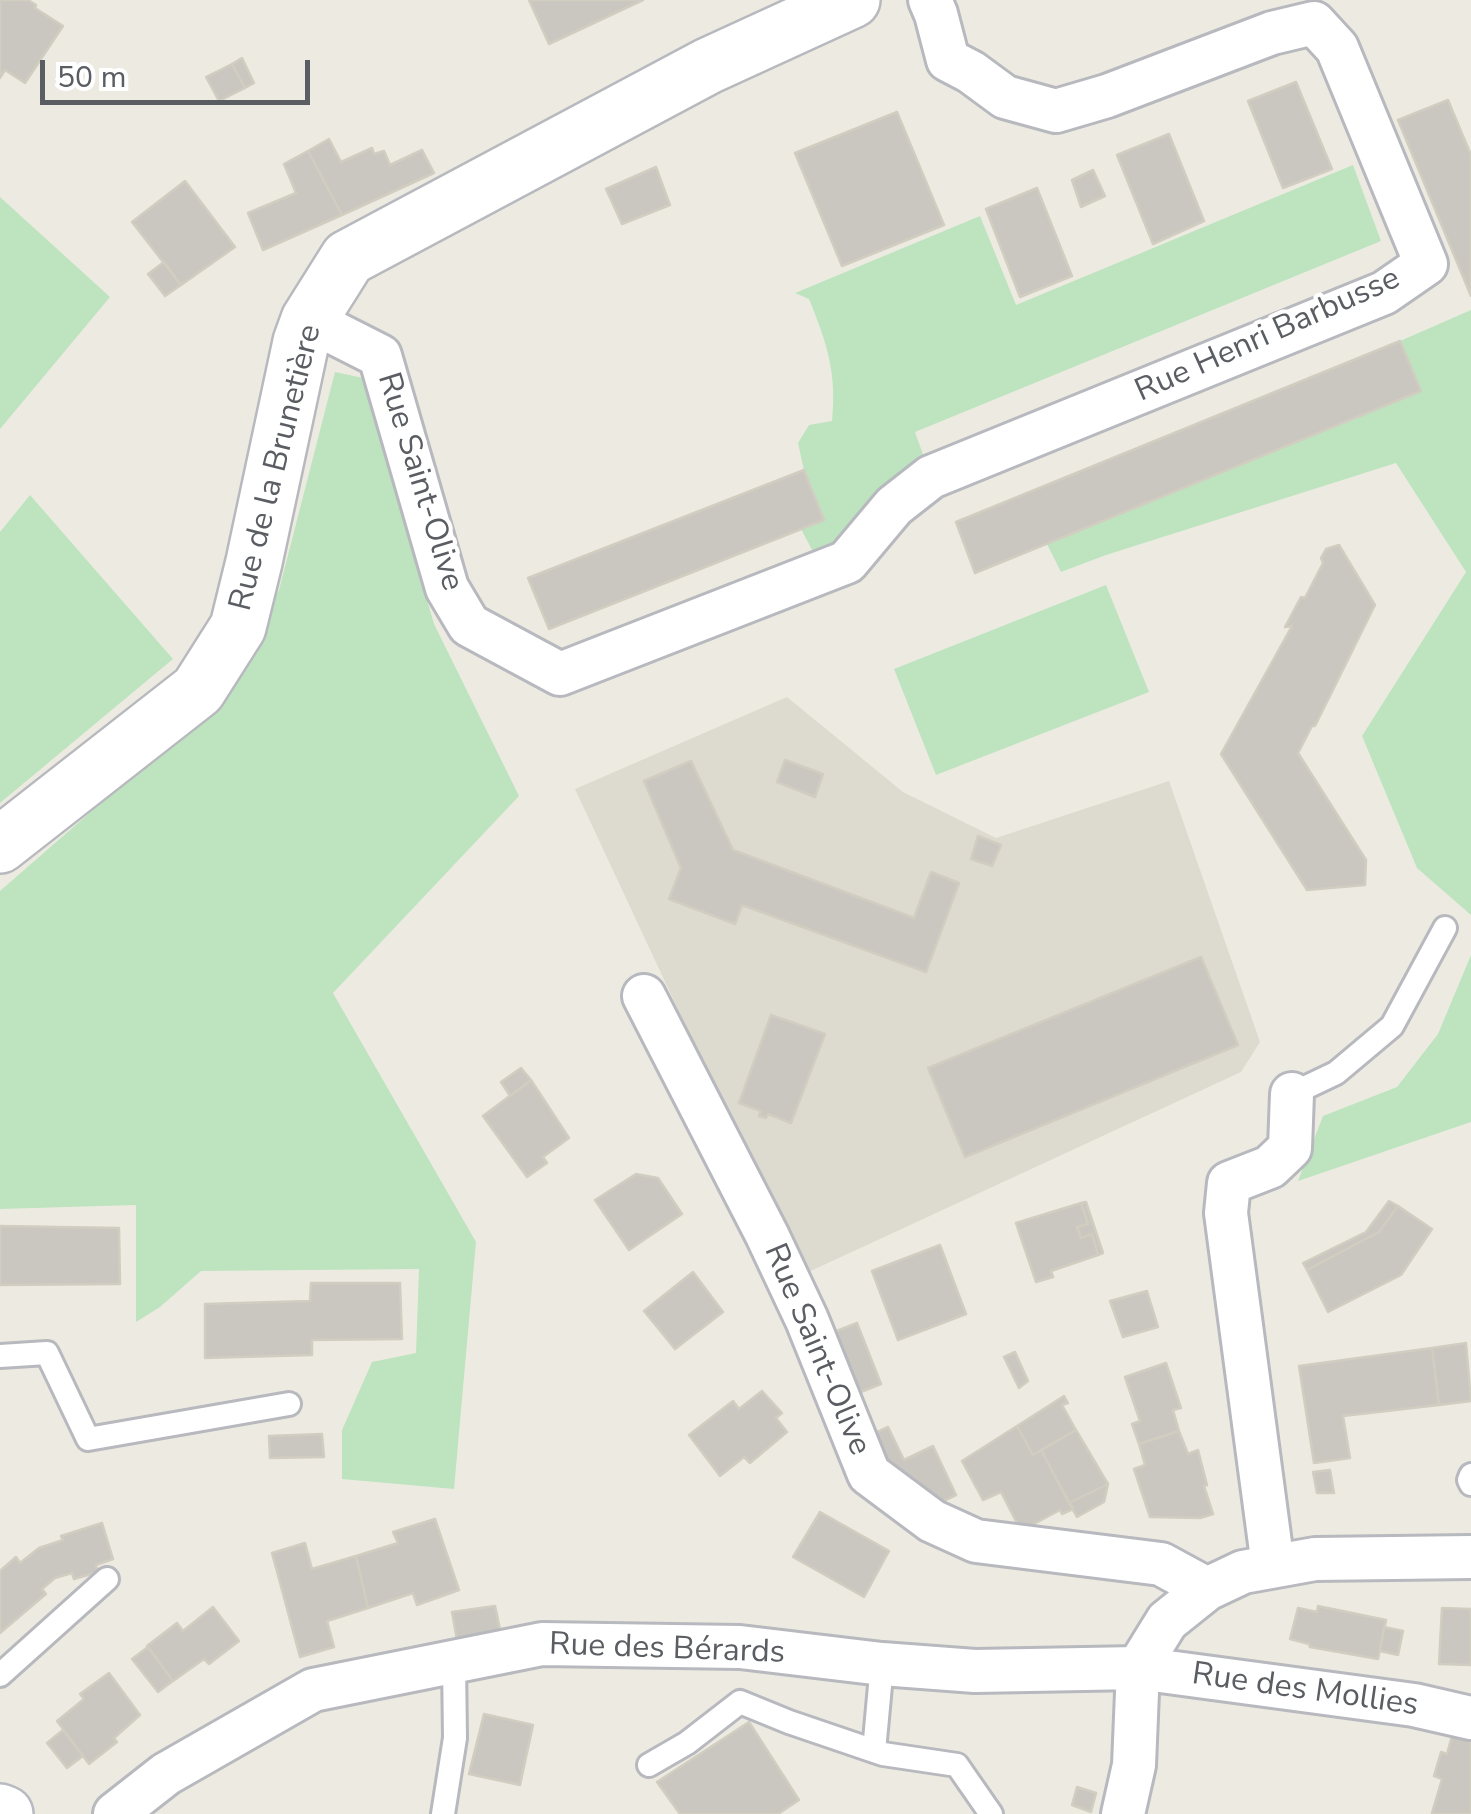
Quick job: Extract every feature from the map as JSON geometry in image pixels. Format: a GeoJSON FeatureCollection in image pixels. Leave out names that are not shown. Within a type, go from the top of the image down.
{"type":"FeatureCollection","features":[{"type":"Feature","properties":{"kind":"street","name":"Rue de la Brunetière"},"geometry":{"type":"LineString","coordinates":[[0,845],[198,690],[238,627],[301,342],[335,252],[708,66],[852,0]]}},
{"type":"Feature","properties":{"kind":"street","name":"Rue Henri Barbusse"},"geometry":{"type":"LineString","coordinates":[[469,625],[560,674],[847,562],[894,506],[931,477],[1384,293],[1426,264],[1337,48],[1314,23],[1272,33],[1056,111],[1005,96],[948,60],[930,0]]}},
{"type":"Feature","properties":{"kind":"street","name":"Rue Saint-Olive"},"geometry":{"type":"LineString","coordinates":[[310,320],[380,356],[448,588],[469,625]]}},
{"type":"Feature","properties":{"kind":"street","name":"Rue Saint-Olive"},"geometry":{"type":"LineString","coordinates":[[644,996],[767,1235],[869,1474],[932,1521],[976,1541],[1162,1564],[1207,1589]]}},
{"type":"Feature","properties":{"kind":"street"},"geometry":{"type":"LineString","coordinates":[[1274,1566],[1226,1213],[1229,1182],[1270,1167],[1290,1148],[1292,1094]]}},
{"type":"Feature","properties":{"kind":"street"},"geometry":{"type":"LineString","coordinates":[[1123,1814],[1134,1765],[1138,1668],[1167,1620],[1207,1589],[1243,1572],[1316,1559],[1471,1557]]}},
{"type":"Feature","properties":{"kind":"street","name":"Rue des Bérards"},"geometry":{"type":"LineString","coordinates":[[115,1814],[166,1774],[313,1690],[542,1644],[740,1647],[975,1671],[1138,1668]]}},
{"type":"Feature","properties":{"kind":"street","name":"Rue des Mollies"},"geometry":{"type":"LineString","coordinates":[[1138,1668],[1414,1705],[1471,1718]]}},
{"type":"Feature","properties":{"kind":"lane"},"geometry":{"type":"LineString","coordinates":[[1292,1094],[1336,1073],[1392,1026],[1445,928]]}},
{"type":"Feature","properties":{"kind":"lane"},"geometry":{"type":"LineString","coordinates":[[0,1356],[47,1353],[88,1439],[289,1404]]}},
{"type":"Feature","properties":{"kind":"lane"},"geometry":{"type":"LineString","coordinates":[[1471,1475],[1471,1484]]}},
{"type":"Feature","properties":{"kind":"lane"},"geometry":{"type":"LineString","coordinates":[[0,1675],[107,1578]]}},
{"type":"Feature","properties":{"kind":"lane"},"geometry":{"type":"LineString","coordinates":[[443,1814],[455,1738],[454,1662]]}},
{"type":"Feature","properties":{"kind":"lane"},"geometry":{"type":"LineString","coordinates":[[874,1750],[882,1664]]}},
{"type":"Feature","properties":{"kind":"lane"},"geometry":{"type":"LineString","coordinates":[[649,1764],[687,1743],[740,1702],[874,1750],[956,1765],[990,1814]]}},
{"type":"Feature","properties":{"kind":"shaded area"},"geometry":{"type":"Polygon","coordinates":[[[787,697],[903,792],[996,838],[1169,781],[1260,1042],[1241,1072],[802,1275],[575,789],[787,697]]]}},
{"type":"Feature","properties":{"kind":"green space"},"geometry":{"type":"Polygon","coordinates":[[[1353,165],[1381,241],[915,432],[931,477],[819,563],[801,529],[823,520],[798,443],[809,425],[832,421],[832,373],[809,299],[795,293],[980,216],[1016,305],[1353,165]]]}},
{"type":"Feature","properties":{"kind":"green space"},"geometry":{"type":"Polygon","coordinates":[[[0,197],[110,297],[0,429],[0,197]]]}},
{"type":"Feature","properties":{"kind":"green space"},"geometry":{"type":"Polygon","coordinates":[[[1471,310],[1471,915],[1417,868],[1362,736],[1466,572],[1396,463],[1061,572],[1047,544],[1420,391],[1400,341],[1471,310]]]}},
{"type":"Feature","properties":{"kind":"green space"},"geometry":{"type":"Polygon","coordinates":[[[335,372],[363,378],[434,624],[519,796],[333,993],[476,1242],[454,1489],[342,1479],[342,1430],[372,1362],[416,1353],[419,1269],[201,1271],[160,1307],[136,1322],[136,1205],[0,1209],[0,891],[218,701],[279,590],[335,372]]]}},
{"type":"Feature","properties":{"kind":"green space"},"geometry":{"type":"Polygon","coordinates":[[[30,495],[173,659],[0,803],[0,532],[30,495]]]}},
{"type":"Feature","properties":{"kind":"green space"},"geometry":{"type":"Polygon","coordinates":[[[1106,585],[1149,692],[936,775],[894,669],[1106,585]]]}},
{"type":"Feature","properties":{"kind":"green space"},"geometry":{"type":"Polygon","coordinates":[[[1471,955],[1471,1122],[1298,1181],[1323,1116],[1397,1087],[1438,1034],[1471,955]]]}},
{"type":"Feature","properties":{"kind":"building"},"geometry":{"type":"Polygon","coordinates":[[[0,0],[28,0],[63,26],[25,83],[5,70],[0,78],[0,0]]]}},
{"type":"Feature","properties":{"kind":"building"},"geometry":{"type":"Polygon","coordinates":[[[529,0],[643,0],[549,44],[529,0]]]}},
{"type":"Feature","properties":{"kind":"building"},"geometry":{"type":"Polygon","coordinates":[[[242,58],[254,83],[245,88],[232,64],[242,58]]]}},
{"type":"Feature","properties":{"kind":"building"},"geometry":{"type":"Polygon","coordinates":[[[232,64],[245,88],[219,101],[206,77],[232,64]]]}},
{"type":"Feature","properties":{"kind":"building"},"geometry":{"type":"Polygon","coordinates":[[[1296,82],[1332,169],[1283,188],[1248,101],[1296,82]]]}},
{"type":"Feature","properties":{"kind":"building"},"geometry":{"type":"Polygon","coordinates":[[[1448,100],[1471,155],[1471,296],[1398,120],[1448,100]]]}},
{"type":"Feature","properties":{"kind":"building"},"geometry":{"type":"Polygon","coordinates":[[[897,112],[944,225],[842,266],[795,153],[897,112]]]}},
{"type":"Feature","properties":{"kind":"building"},"geometry":{"type":"Polygon","coordinates":[[[1169,134],[1204,221],[1153,244],[1117,155],[1169,134]]]}},
{"type":"Feature","properties":{"kind":"building"},"geometry":{"type":"Polygon","coordinates":[[[329,139],[341,162],[372,148],[374,154],[384,151],[390,165],[422,150],[434,173],[342,215],[308,151],[329,139]]]}},
{"type":"Feature","properties":{"kind":"building"},"geometry":{"type":"Polygon","coordinates":[[[308,151],[342,215],[263,250],[248,213],[296,193],[284,164],[308,151]]]}},
{"type":"Feature","properties":{"kind":"building"},"geometry":{"type":"Polygon","coordinates":[[[656,167],[670,205],[622,224],[606,189],[656,167]]]}},
{"type":"Feature","properties":{"kind":"building"},"geometry":{"type":"Polygon","coordinates":[[[1093,170],[1105,196],[1081,207],[1072,180],[1093,170]]]}},
{"type":"Feature","properties":{"kind":"building"},"geometry":{"type":"Polygon","coordinates":[[[185,181],[235,247],[181,285],[132,222],[185,181]]]}},
{"type":"Feature","properties":{"kind":"building"},"geometry":{"type":"Polygon","coordinates":[[[1037,188],[1072,276],[1020,297],[986,209],[1037,188]]]}},
{"type":"Feature","properties":{"kind":"building"},"geometry":{"type":"Polygon","coordinates":[[[164,262],[181,285],[165,296],[148,274],[164,262]]]}},
{"type":"Feature","properties":{"kind":"building"},"geometry":{"type":"Polygon","coordinates":[[[1400,341],[1421,391],[975,573],[956,522],[1400,341]]]}},
{"type":"Feature","properties":{"kind":"building"},"geometry":{"type":"Polygon","coordinates":[[[804,470],[824,520],[549,629],[528,578],[804,470]]]}},
{"type":"Feature","properties":{"kind":"building"},"geometry":{"type":"Polygon","coordinates":[[[1339,545],[1375,605],[1298,753],[1366,860],[1365,885],[1307,890],[1221,754],[1292,626],[1285,627],[1301,597],[1305,598],[1326,549],[1339,545]]]}},
{"type":"Feature","properties":{"kind":"building"},"geometry":{"type":"Polygon","coordinates":[[[785,760],[823,774],[815,797],[777,782],[785,760]]]}},
{"type":"Feature","properties":{"kind":"building"},"geometry":{"type":"Polygon","coordinates":[[[691,761],[733,850],[914,918],[931,872],[959,883],[926,972],[742,905],[735,924],[669,899],[681,868],[644,781],[691,761]]]}},
{"type":"Feature","properties":{"kind":"building"},"geometry":{"type":"Polygon","coordinates":[[[978,836],[1001,845],[992,866],[971,859],[978,836]]]}},
{"type":"Feature","properties":{"kind":"building"},"geometry":{"type":"Polygon","coordinates":[[[1201,957],[1238,1045],[965,1157],[928,1068],[1201,957]]]}},
{"type":"Feature","properties":{"kind":"building"},"geometry":{"type":"Polygon","coordinates":[[[771,1015],[825,1034],[791,1123],[768,1114],[766,1118],[759,1116],[761,1111],[739,1103],[771,1015]]]}},
{"type":"Feature","properties":{"kind":"building"},"geometry":{"type":"Polygon","coordinates":[[[521,1068],[531,1080],[510,1096],[501,1082],[521,1068]]]}},
{"type":"Feature","properties":{"kind":"building"},"geometry":{"type":"Polygon","coordinates":[[[531,1080],[569,1138],[543,1157],[547,1163],[527,1177],[483,1116],[531,1080]]]}},
{"type":"Feature","properties":{"kind":"building"},"geometry":{"type":"Polygon","coordinates":[[[636,1174],[658,1178],[682,1214],[629,1250],[595,1200],[636,1174]]]}},
{"type":"Feature","properties":{"kind":"building"},"geometry":{"type":"Polygon","coordinates":[[[1389,1201],[1398,1206],[1379,1232],[1307,1270],[1303,1263],[1366,1232],[1389,1201]]]}},
{"type":"Feature","properties":{"kind":"building"},"geometry":{"type":"Polygon","coordinates":[[[1086,1202],[1103,1253],[1098,1255],[1092,1234],[1081,1238],[1077,1227],[1088,1224],[1081,1203],[1086,1202]]]}},
{"type":"Feature","properties":{"kind":"building"},"geometry":{"type":"Polygon","coordinates":[[[1081,1203],[1088,1224],[1077,1227],[1081,1238],[1092,1234],[1098,1255],[1051,1271],[1053,1277],[1036,1282],[1016,1223],[1081,1203]]]}},
{"type":"Feature","properties":{"kind":"building"},"geometry":{"type":"Polygon","coordinates":[[[1398,1206],[1432,1229],[1401,1275],[1328,1312],[1307,1270],[1379,1232],[1398,1206]]]}},
{"type":"Feature","properties":{"kind":"building"},"geometry":{"type":"Polygon","coordinates":[[[0,1226],[119,1228],[120,1284],[0,1285],[0,1226]]]}},
{"type":"Feature","properties":{"kind":"building"},"geometry":{"type":"Polygon","coordinates":[[[940,1245],[966,1314],[898,1340],[872,1271],[940,1245]]]}},
{"type":"Feature","properties":{"kind":"building"},"geometry":{"type":"Polygon","coordinates":[[[693,1272],[723,1312],[675,1349],[644,1311],[693,1272]]]}},
{"type":"Feature","properties":{"kind":"building"},"geometry":{"type":"Polygon","coordinates":[[[311,1283],[400,1283],[402,1339],[312,1340],[312,1355],[205,1358],[205,1304],[310,1301],[311,1283]]]}},
{"type":"Feature","properties":{"kind":"building"},"geometry":{"type":"Polygon","coordinates":[[[1147,1291],[1158,1327],[1123,1337],[1110,1301],[1147,1291]]]}},
{"type":"Feature","properties":{"kind":"building"},"geometry":{"type":"Polygon","coordinates":[[[857,1323],[881,1384],[853,1395],[829,1334],[857,1323]]]}},
{"type":"Feature","properties":{"kind":"building"},"geometry":{"type":"Polygon","coordinates":[[[1466,1343],[1471,1401],[1439,1405],[1432,1348],[1466,1343]]]}},
{"type":"Feature","properties":{"kind":"building"},"geometry":{"type":"Polygon","coordinates":[[[1432,1348],[1439,1405],[1343,1416],[1350,1458],[1314,1463],[1299,1366],[1432,1348]]]}},
{"type":"Feature","properties":{"kind":"building"},"geometry":{"type":"Polygon","coordinates":[[[1015,1352],[1028,1381],[1019,1388],[1004,1357],[1015,1352]]]}},
{"type":"Feature","properties":{"kind":"building"},"geometry":{"type":"Polygon","coordinates":[[[1166,1363],[1181,1408],[1173,1410],[1179,1431],[1139,1444],[1132,1424],[1140,1421],[1125,1377],[1166,1363]]]}},
{"type":"Feature","properties":{"kind":"building"},"geometry":{"type":"Polygon","coordinates":[[[762,1391],[782,1413],[776,1418],[787,1432],[750,1463],[744,1457],[720,1476],[689,1435],[733,1401],[739,1409],[762,1391]]]}},
{"type":"Feature","properties":{"kind":"building"},"geometry":{"type":"Polygon","coordinates":[[[1064,1396],[1068,1403],[1062,1405],[1076,1430],[1033,1455],[1017,1426],[1064,1396]]]}},
{"type":"Feature","properties":{"kind":"building"},"geometry":{"type":"Polygon","coordinates":[[[1017,1426],[1033,1455],[1041,1450],[1073,1509],[1062,1514],[1060,1510],[1021,1531],[1001,1492],[983,1500],[962,1461],[1017,1426]]]}},
{"type":"Feature","properties":{"kind":"building"},"geometry":{"type":"Polygon","coordinates":[[[888,1427],[904,1460],[933,1446],[956,1495],[931,1507],[863,1439],[888,1427]]]}},
{"type":"Feature","properties":{"kind":"building"},"geometry":{"type":"Polygon","coordinates":[[[1076,1430],[1108,1484],[1069,1503],[1041,1450],[1076,1430]]]}},
{"type":"Feature","properties":{"kind":"building"},"geometry":{"type":"Polygon","coordinates":[[[1179,1431],[1188,1454],[1198,1450],[1213,1514],[1200,1518],[1150,1517],[1134,1469],[1145,1465],[1139,1444],[1179,1431]]]}},
{"type":"Feature","properties":{"kind":"building"},"geometry":{"type":"Polygon","coordinates":[[[322,1434],[324,1457],[270,1458],[269,1436],[322,1434]]]}},
{"type":"Feature","properties":{"kind":"building"},"geometry":{"type":"Polygon","coordinates":[[[1330,1470],[1334,1493],[1317,1493],[1313,1472],[1330,1470]]]}},
{"type":"Feature","properties":{"kind":"building"},"geometry":{"type":"Polygon","coordinates":[[[1108,1484],[1104,1502],[1077,1517],[1069,1503],[1108,1484]]]}},
{"type":"Feature","properties":{"kind":"building"},"geometry":{"type":"Polygon","coordinates":[[[820,1512],[889,1551],[864,1597],[793,1557],[820,1512]]]}},
{"type":"Feature","properties":{"kind":"building"},"geometry":{"type":"Polygon","coordinates":[[[435,1519],[459,1590],[417,1605],[413,1593],[368,1608],[356,1556],[398,1543],[393,1532],[435,1519]]]}},
{"type":"Feature","properties":{"kind":"building"},"geometry":{"type":"Polygon","coordinates":[[[102,1523],[113,1559],[96,1565],[98,1572],[74,1579],[72,1573],[55,1578],[42,1589],[46,1594],[0,1633],[0,1571],[16,1557],[20,1563],[39,1548],[63,1540],[61,1536],[102,1523]]]}},
{"type":"Feature","properties":{"kind":"building"},"geometry":{"type":"Polygon","coordinates":[[[305,1543],[312,1569],[356,1556],[368,1608],[327,1621],[334,1647],[300,1657],[272,1553],[305,1543]]]}},
{"type":"Feature","properties":{"kind":"building"},"geometry":{"type":"Polygon","coordinates":[[[495,1606],[501,1634],[457,1640],[452,1612],[495,1606]]]}},
{"type":"Feature","properties":{"kind":"building"},"geometry":{"type":"Polygon","coordinates":[[[1318,1606],[1386,1620],[1378,1659],[1310,1647],[1290,1639],[1298,1608],[1317,1612],[1318,1606]]]}},
{"type":"Feature","properties":{"kind":"building"},"geometry":{"type":"Polygon","coordinates":[[[213,1607],[239,1641],[209,1664],[204,1659],[173,1681],[147,1646],[177,1623],[183,1631],[213,1607]]]}},
{"type":"Feature","properties":{"kind":"building"},"geometry":{"type":"Polygon","coordinates":[[[1442,1608],[1471,1609],[1471,1665],[1439,1664],[1442,1608]]]}},
{"type":"Feature","properties":{"kind":"building"},"geometry":{"type":"Polygon","coordinates":[[[1384,1627],[1403,1631],[1398,1655],[1380,1651],[1384,1627]]]}},
{"type":"Feature","properties":{"kind":"building"},"geometry":{"type":"Polygon","coordinates":[[[148,1647],[173,1681],[158,1692],[132,1659],[148,1647]]]}},
{"type":"Feature","properties":{"kind":"building"},"geometry":{"type":"Polygon","coordinates":[[[109,1673],[140,1715],[114,1738],[117,1742],[89,1764],[57,1721],[84,1699],[80,1694],[109,1673]]]}},
{"type":"Feature","properties":{"kind":"building"},"geometry":{"type":"Polygon","coordinates":[[[484,1714],[533,1725],[520,1785],[469,1774],[484,1714]]]}},
{"type":"Feature","properties":{"kind":"building"},"geometry":{"type":"Polygon","coordinates":[[[749,1722],[799,1800],[778,1814],[680,1814],[657,1782],[749,1722]]]}},
{"type":"Feature","properties":{"kind":"building"},"geometry":{"type":"Polygon","coordinates":[[[1455,1725],[1471,1729],[1471,1814],[1435,1814],[1432,1813],[1442,1779],[1434,1776],[1441,1752],[1447,1754],[1455,1725]]]}},
{"type":"Feature","properties":{"kind":"building"},"geometry":{"type":"Polygon","coordinates":[[[63,1730],[83,1756],[67,1768],[47,1743],[63,1730]]]}},
{"type":"Feature","properties":{"kind":"building"},"geometry":{"type":"Polygon","coordinates":[[[1077,1787],[1096,1793],[1091,1812],[1072,1805],[1077,1787]]]}}]}
